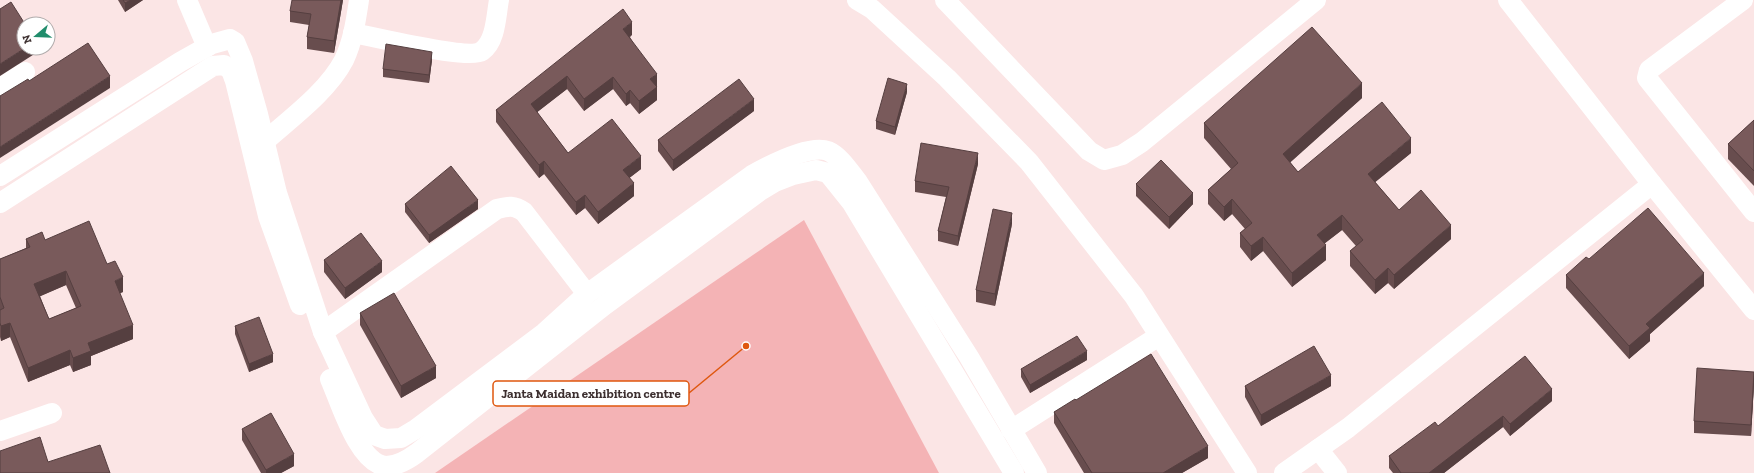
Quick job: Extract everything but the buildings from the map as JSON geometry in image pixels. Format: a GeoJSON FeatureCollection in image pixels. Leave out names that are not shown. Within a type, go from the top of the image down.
{"type":"FeatureCollection","features":[{"type":"Feature","properties":{"kind":"street"},"geometry":{"type":"LineString","coordinates":[[187,0],[207,47]]}},
{"type":"Feature","properties":{"kind":"street"},"geometry":{"type":"LineString","coordinates":[[265,141],[299,111],[328,82],[344,60],[353,33],[359,0]]}},
{"type":"Feature","properties":{"kind":"street"},"geometry":{"type":"LineString","coordinates":[[353,33],[461,54],[481,52],[487,46],[493,35],[498,0]]}},
{"type":"Feature","properties":{"kind":"street"},"geometry":{"type":"LineString","coordinates":[[857,0],[872,9],[947,78],[1028,162],[1134,296],[1247,473]]}},
{"type":"Feature","properties":{"kind":"street"},"geometry":{"type":"LineString","coordinates":[[945,0],[1089,152],[1104,160],[1122,155],[1142,142],[1316,0]]}},
{"type":"Feature","properties":{"kind":"street"},"geometry":{"type":"LineString","coordinates":[[1508,0],[1652,184],[1754,310]]}},
{"type":"Feature","properties":{"kind":"street"},"geometry":{"type":"LineString","coordinates":[[1743,0],[1648,70],[1647,78],[1754,212]]}},
{"type":"Feature","properties":{"kind":"street"},"geometry":{"type":"LineString","coordinates":[[0,176],[207,47],[224,39],[230,39],[235,42],[243,61],[265,141],[277,193],[323,332],[363,418],[374,435],[385,439],[400,438],[416,429],[544,333],[587,294],[752,175],[780,159],[810,151],[827,151],[841,162],[858,182],[969,357],[1037,473]]}},
{"type":"Feature","properties":{"kind":"street"},"geometry":{"type":"LineString","coordinates":[[0,202],[213,66],[224,65],[230,70],[235,81],[268,216],[316,347],[362,451],[376,468],[402,462],[418,453],[605,305],[712,224],[775,182],[793,175],[816,170],[828,173],[852,203],[1014,473]]}},
{"type":"Feature","properties":{"kind":"street"},"geometry":{"type":"LineString","coordinates":[[0,88],[25,72]]}},
{"type":"Feature","properties":{"kind":"street"},"geometry":{"type":"LineString","coordinates":[[1284,473],[1355,423],[1652,184]]}},
{"type":"Feature","properties":{"kind":"street"},"geometry":{"type":"LineString","coordinates":[[323,332],[497,209],[509,206],[516,206],[524,212],[587,294]]}},
{"type":"Feature","properties":{"kind":"street"},"geometry":{"type":"LineString","coordinates":[[1011,430],[1159,336]]}},
{"type":"Feature","properties":{"kind":"street"},"geometry":{"type":"LineString","coordinates":[[0,431],[52,413]]}},
{"type":"Feature","properties":{"kind":"street"},"geometry":{"type":"LineString","coordinates":[[1318,449],[1337,473]]}},
{"type":"Feature","properties":{"kind":"shaded area"},"geometry":{"type":"Polygon","coordinates":[[[804,220],[939,473],[435,473],[804,220]]]}},
{"type":"Feature","properties":{"kind":"place","name":"Janta Maidan exhibition centre"},"geometry":{"type":"Point","coordinates":[746,346]}}]}
